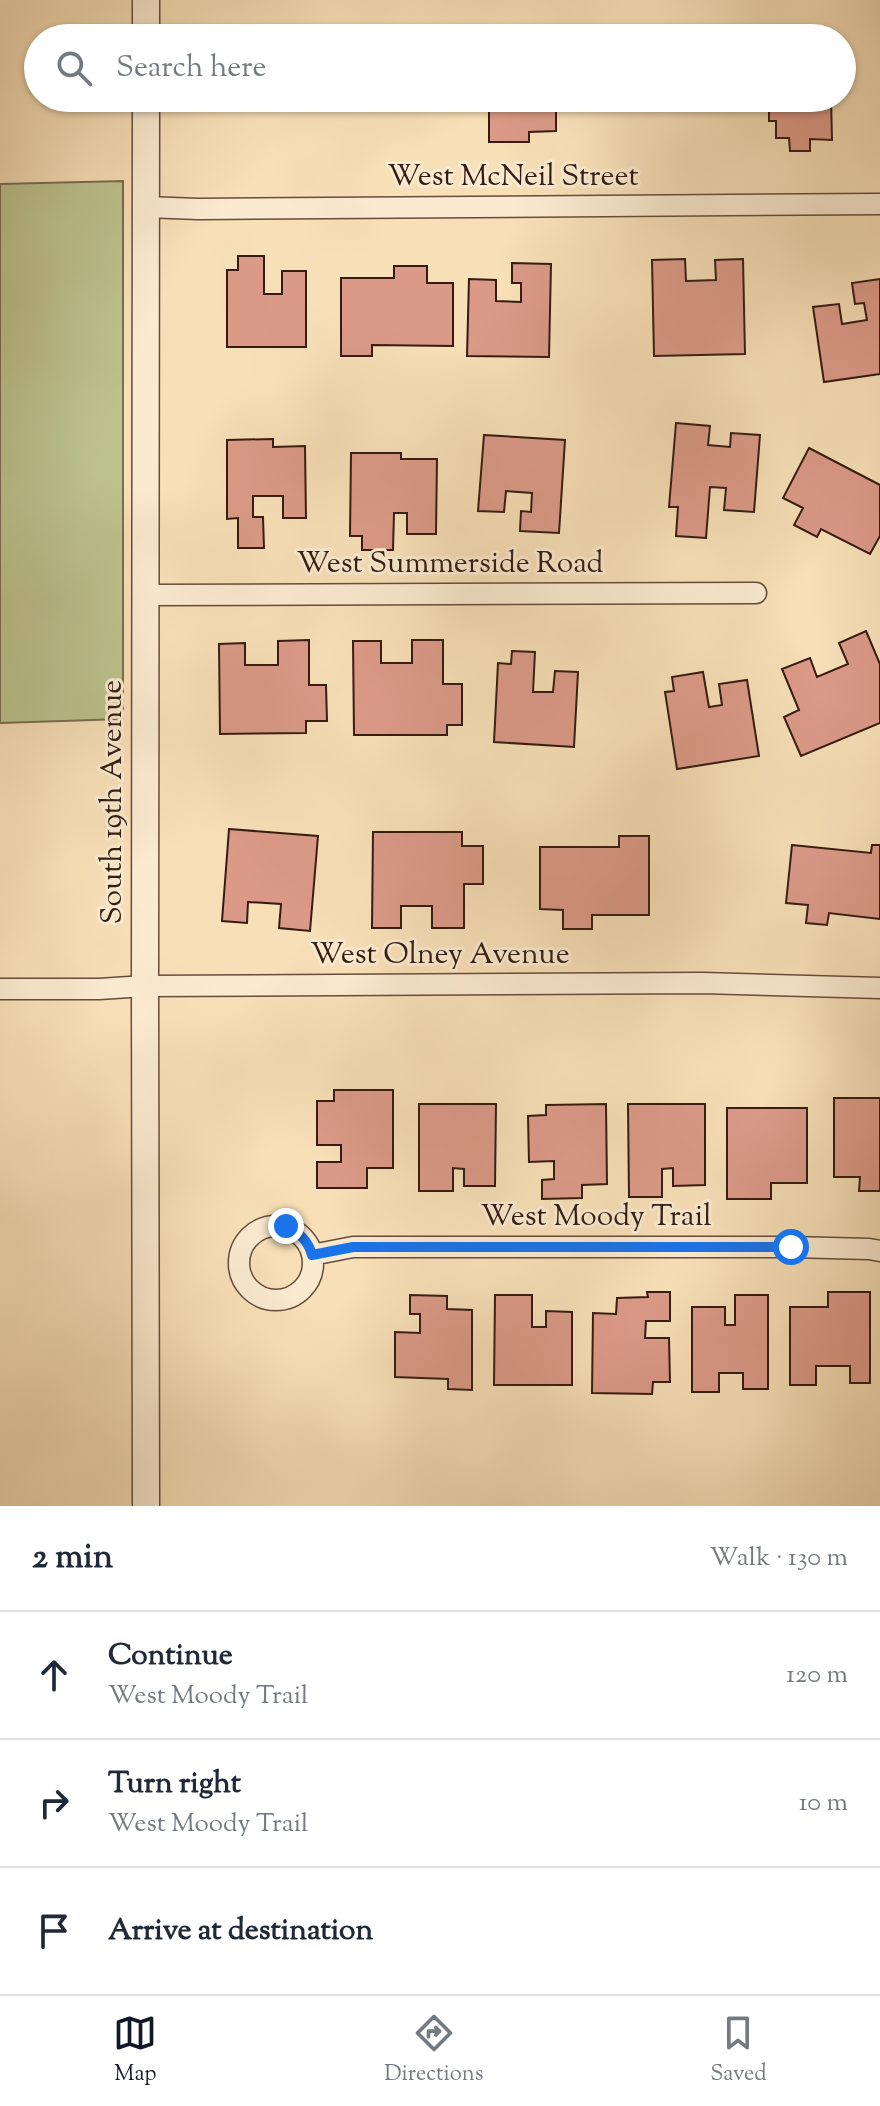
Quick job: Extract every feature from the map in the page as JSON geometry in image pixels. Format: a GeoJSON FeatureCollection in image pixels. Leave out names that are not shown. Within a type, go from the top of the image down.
{"type":"FeatureCollection","features":[{"type":"Feature","properties":{"kind":"street"},"geometry":{"type":"LineString","coordinates":[[146,0],[146,24]]}},
{"type":"Feature","properties":{"kind":"street","name":"South 19th Avenue"},"geometry":{"type":"LineString","coordinates":[[146,112],[146,1506]]}},
{"type":"Feature","properties":{"kind":"street","name":"West McNeil Street"},"geometry":{"type":"LineString","coordinates":[[146,207],[880,204]]}},
{"type":"Feature","properties":{"kind":"street","name":"West Summerside Road"},"geometry":{"type":"LineString","coordinates":[[145,595],[756,593]]}},
{"type":"Feature","properties":{"kind":"street","name":"West Olney Avenue"},"geometry":{"type":"LineString","coordinates":[[0,989],[702,983],[880,988]]}},
{"type":"Feature","properties":{"kind":"street","name":"West Moody Trail"},"geometry":{"type":"LineString","coordinates":[[312,1255],[353,1247],[791,1247],[880,1251]]}},
{"type":"Feature","properties":{"kind":"green space"},"geometry":{"type":"Polygon","coordinates":[[[123,181],[123,719],[0,723],[0,184],[123,181]]]}},
{"type":"Feature","properties":{"kind":"building"},"geometry":{"type":"Polygon","coordinates":[[[489,112],[556,112],[556,131],[529,132],[529,142],[489,142],[489,112]]]}},
{"type":"Feature","properties":{"kind":"building"},"geometry":{"type":"Polygon","coordinates":[[[769,112],[831,112],[832,140],[810,139],[810,151],[790,151],[789,138],[776,138],[776,121],[769,121],[769,112]]]}},
{"type":"Feature","properties":{"kind":"building"},"geometry":{"type":"Polygon","coordinates":[[[238,256],[264,256],[264,294],[282,294],[282,271],[306,271],[306,347],[227,347],[227,270],[238,270],[238,256]]]}},
{"type":"Feature","properties":{"kind":"building"},"geometry":{"type":"Polygon","coordinates":[[[685,259],[686,281],[716,280],[715,260],[743,259],[745,354],[654,356],[652,260],[685,259]]]}},
{"type":"Feature","properties":{"kind":"building"},"geometry":{"type":"Polygon","coordinates":[[[512,263],[551,264],[549,357],[467,356],[469,279],[496,280],[496,301],[521,302],[521,283],[512,283],[512,263]]]}},
{"type":"Feature","properties":{"kind":"building"},"geometry":{"type":"Polygon","coordinates":[[[394,266],[427,266],[427,283],[453,283],[453,346],[372,345],[372,356],[341,356],[341,278],[394,278],[394,266]]]}},
{"type":"Feature","properties":{"kind":"building"},"geometry":{"type":"Polygon","coordinates":[[[880,279],[880,374],[824,382],[813,307],[839,304],[842,324],[867,320],[864,303],[855,304],[852,283],[880,279]]]}},
{"type":"Feature","properties":{"kind":"building"},"geometry":{"type":"Polygon","coordinates":[[[676,423],[710,426],[708,445],[730,447],[731,433],[760,435],[754,512],[724,510],[726,488],[710,487],[706,538],[676,536],[678,507],[669,507],[676,423]]]}},
{"type":"Feature","properties":{"kind":"building"},"geometry":{"type":"Polygon","coordinates":[[[484,435],[565,440],[559,533],[520,531],[521,511],[531,512],[532,493],[506,491],[504,512],[478,511],[484,435]]]}},
{"type":"Feature","properties":{"kind":"building"},"geometry":{"type":"Polygon","coordinates":[[[273,439],[273,447],[305,446],[306,518],[283,518],[283,496],[253,496],[253,517],[263,517],[264,548],[238,548],[238,518],[227,519],[227,440],[273,439]]]}},
{"type":"Feature","properties":{"kind":"building"},"geometry":{"type":"Polygon","coordinates":[[[809,448],[880,485],[880,536],[870,554],[821,529],[817,537],[794,525],[803,508],[783,498],[809,448]]]}},
{"type":"Feature","properties":{"kind":"building"},"geometry":{"type":"Polygon","coordinates":[[[351,453],[401,453],[401,459],[437,459],[436,534],[407,534],[407,513],[394,513],[393,550],[362,550],[362,536],[350,536],[351,453]]]}},
{"type":"Feature","properties":{"kind":"building"},"geometry":{"type":"Polygon","coordinates":[[[866,631],[880,664],[880,723],[801,756],[784,717],[799,710],[782,669],[810,658],[817,677],[848,664],[839,643],[866,631]]]}},
{"type":"Feature","properties":{"kind":"building"},"geometry":{"type":"Polygon","coordinates":[[[309,640],[309,685],[326,685],[327,721],[306,721],[306,733],[220,734],[219,644],[245,643],[245,665],[278,665],[278,641],[309,640]]]}},
{"type":"Feature","properties":{"kind":"building"},"geometry":{"type":"Polygon","coordinates":[[[412,640],[443,640],[443,684],[462,684],[462,725],[447,725],[447,735],[354,735],[353,641],[381,641],[381,663],[412,663],[412,640]]]}},
{"type":"Feature","properties":{"kind":"building"},"geometry":{"type":"Polygon","coordinates":[[[512,651],[535,652],[533,692],[553,692],[555,671],[578,672],[574,747],[494,742],[498,663],[511,664],[512,651]]]}},
{"type":"Feature","properties":{"kind":"building"},"geometry":{"type":"Polygon","coordinates":[[[703,672],[709,707],[722,705],[719,684],[747,680],[759,756],[677,769],[665,692],[674,691],[672,677],[703,672]]]}},
{"type":"Feature","properties":{"kind":"building"},"geometry":{"type":"Polygon","coordinates":[[[229,829],[318,836],[310,931],[279,928],[281,904],[248,902],[247,923],[222,921],[229,829]]]}},
{"type":"Feature","properties":{"kind":"building"},"geometry":{"type":"Polygon","coordinates":[[[373,832],[462,832],[462,846],[483,846],[483,884],[464,884],[464,928],[432,928],[432,906],[401,906],[401,928],[372,928],[373,832]]]}},
{"type":"Feature","properties":{"kind":"building"},"geometry":{"type":"Polygon","coordinates":[[[619,836],[649,836],[649,915],[592,915],[592,929],[563,929],[563,910],[540,909],[540,847],[619,847],[619,836]]]}},
{"type":"Feature","properties":{"kind":"building"},"geometry":{"type":"Polygon","coordinates":[[[792,845],[871,853],[872,845],[880,845],[880,919],[829,913],[827,925],[806,923],[808,905],[786,903],[792,845]]]}},
{"type":"Feature","properties":{"kind":"building"},"geometry":{"type":"Polygon","coordinates":[[[334,1090],[393,1090],[393,1168],[367,1168],[367,1188],[317,1188],[317,1162],[341,1162],[341,1145],[317,1145],[317,1101],[334,1101],[334,1090]]]}},
{"type":"Feature","properties":{"kind":"building"},"geometry":{"type":"Polygon","coordinates":[[[834,1098],[880,1098],[880,1191],[859,1191],[860,1177],[834,1177],[834,1098]]]}},
{"type":"Feature","properties":{"kind":"building"},"geometry":{"type":"Polygon","coordinates":[[[419,1104],[496,1104],[495,1186],[464,1186],[464,1169],[453,1168],[453,1191],[419,1191],[419,1104]]]}},
{"type":"Feature","properties":{"kind":"building"},"geometry":{"type":"Polygon","coordinates":[[[606,1104],[607,1184],[582,1185],[582,1198],[542,1199],[542,1180],[554,1179],[554,1161],[529,1162],[528,1116],[546,1115],[546,1105],[606,1104]]]}},
{"type":"Feature","properties":{"kind":"building"},"geometry":{"type":"Polygon","coordinates":[[[628,1104],[705,1104],[705,1185],[673,1186],[673,1168],[662,1169],[662,1197],[629,1197],[628,1104]]]}},
{"type":"Feature","properties":{"kind":"building"},"geometry":{"type":"Polygon","coordinates":[[[727,1108],[807,1108],[807,1183],[771,1183],[771,1199],[727,1199],[727,1108]]]}},
{"type":"Feature","properties":{"kind":"building"},"geometry":{"type":"Polygon","coordinates":[[[647,1292],[670,1292],[670,1321],[646,1321],[645,1338],[669,1338],[670,1382],[653,1382],[652,1394],[592,1393],[593,1313],[616,1314],[617,1298],[648,1297],[647,1292]]]}},
{"type":"Feature","properties":{"kind":"building"},"geometry":{"type":"Polygon","coordinates":[[[828,1292],[870,1292],[870,1383],[850,1383],[850,1366],[816,1366],[816,1385],[790,1385],[790,1307],[828,1307],[828,1292]]]}},
{"type":"Feature","properties":{"kind":"building"},"geometry":{"type":"Polygon","coordinates":[[[410,1295],[447,1296],[447,1309],[472,1310],[472,1390],[448,1389],[448,1379],[395,1377],[395,1332],[420,1333],[420,1314],[410,1314],[410,1295]]]}},
{"type":"Feature","properties":{"kind":"building"},"geometry":{"type":"Polygon","coordinates":[[[495,1295],[532,1295],[532,1327],[546,1327],[546,1311],[572,1312],[572,1385],[494,1385],[495,1295]]]}},
{"type":"Feature","properties":{"kind":"building"},"geometry":{"type":"Polygon","coordinates":[[[735,1295],[768,1295],[768,1389],[743,1389],[743,1373],[719,1373],[719,1392],[692,1392],[692,1307],[725,1307],[725,1325],[735,1325],[735,1295]]]}},
{"type":"Feature","properties":{"kind":"route"},"geometry":{"type":"LineString","coordinates":[[286,1226],[300,1233],[310,1246],[312,1255],[353,1247],[791,1247]]}}]}
